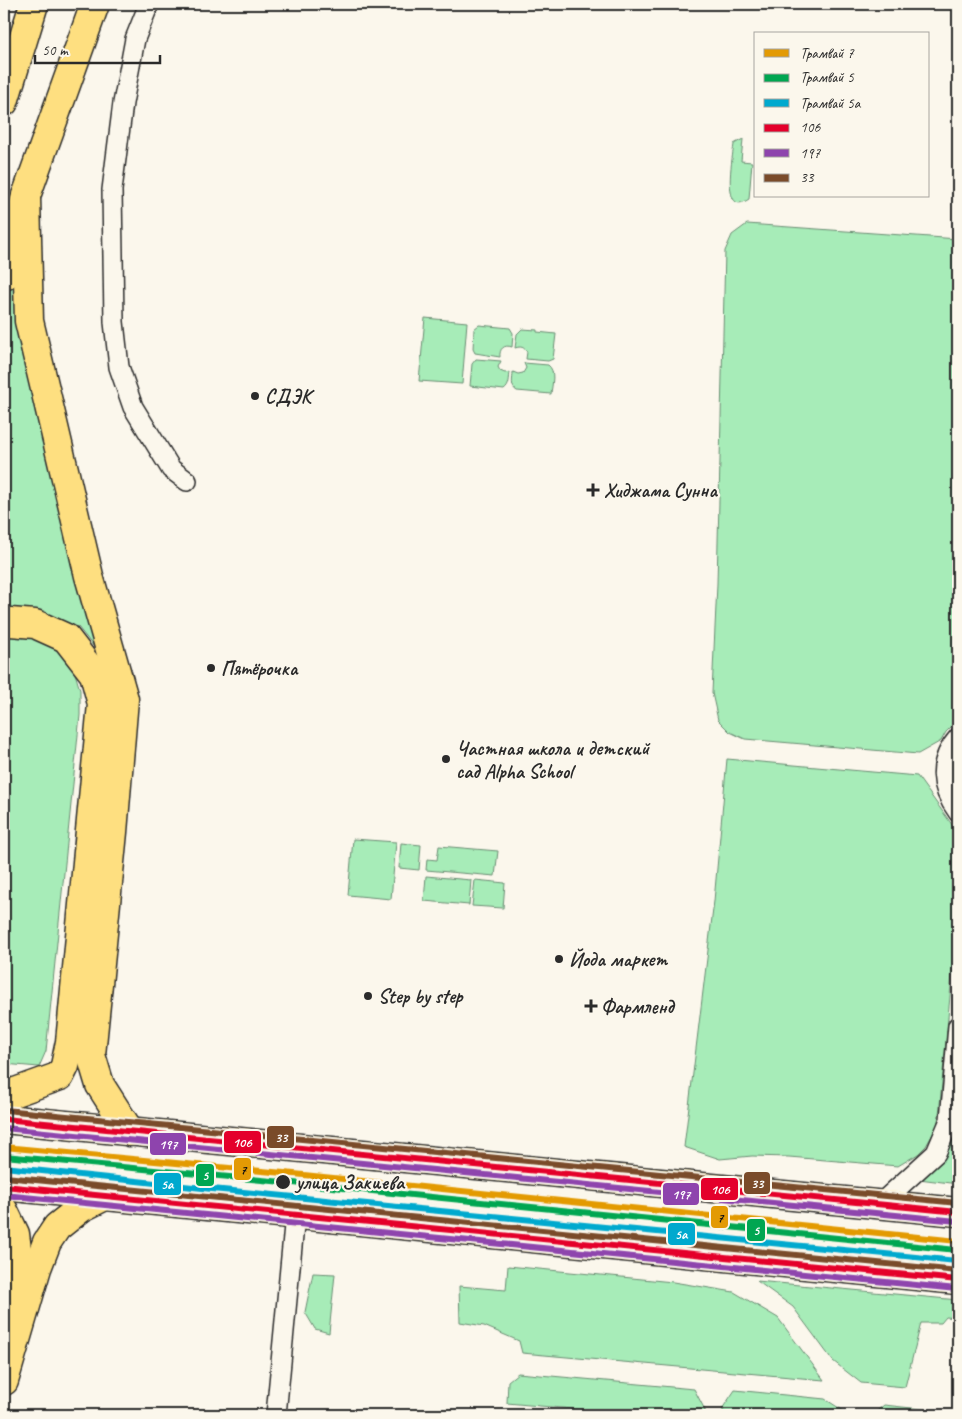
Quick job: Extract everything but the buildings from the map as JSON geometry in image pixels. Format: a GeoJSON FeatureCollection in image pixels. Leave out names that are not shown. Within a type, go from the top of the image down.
{"type":"FeatureCollection","features":[{"type":"Feature","properties":{"kind":"main road"},"geometry":{"type":"LineString","coordinates":[[4,102],[34,4]]}},
{"type":"Feature","properties":{"kind":"main road"},"geometry":{"type":"LineString","coordinates":[[4,276],[26,196],[94,4]]}},
{"type":"Feature","properties":{"kind":"main road"},"geometry":{"type":"LineString","coordinates":[[26,196],[29,321],[89,576],[124,699],[91,1055],[100,1085],[130,1132]]}},
{"type":"Feature","properties":{"kind":"main road"},"geometry":{"type":"LineString","coordinates":[[4,623],[36,624],[66,638],[94,674],[102,704],[70,1042],[65,1066],[60,1076],[4,1096]]}},
{"type":"Feature","properties":{"kind":"main road"},"geometry":{"type":"LineString","coordinates":[[4,1119],[958,1212]]}},
{"type":"Feature","properties":{"kind":"main road"},"geometry":{"type":"LineString","coordinates":[[4,1186],[958,1280]]}},
{"type":"Feature","properties":{"kind":"main road"},"geometry":{"type":"LineString","coordinates":[[4,1381],[37,1268],[47,1242],[57,1226],[81,1208],[105,1196]]}},
{"type":"Feature","properties":{"kind":"main road"},"geometry":{"type":"LineString","coordinates":[[4,1211],[15,1234],[19,1265],[4,1312]]}},
{"type":"Feature","properties":{"kind":"street"},"geometry":{"type":"LineString","coordinates":[[149,4],[135,39],[123,102],[112,190],[114,322],[119,367],[133,407],[171,469],[187,480]]}},
{"type":"Feature","properties":{"kind":"street"},"geometry":{"type":"LineString","coordinates":[[958,738],[950,748],[945,759],[943,771],[949,800],[958,812]]}},
{"type":"Feature","properties":{"kind":"street"},"geometry":{"type":"LineString","coordinates":[[878,1204],[936,1153],[950,1120],[958,1026]]}},
{"type":"Feature","properties":{"kind":"street"},"geometry":{"type":"LineString","coordinates":[[276,1415],[295,1215]]}},
{"type":"Feature","properties":{"kind":"green space"},"geometry":{"type":"Polygon","coordinates":[[[743,139],[741,161],[752,162],[749,199],[740,203],[734,200],[730,183],[734,144],[743,139]]]}},
{"type":"Feature","properties":{"kind":"green space"},"geometry":{"type":"Polygon","coordinates":[[[747,224],[958,239],[958,720],[946,732],[941,741],[918,754],[745,739],[730,732],[718,720],[712,693],[717,584],[725,251],[732,235],[747,224]]]}},
{"type":"Feature","properties":{"kind":"green space"},"geometry":{"type":"Polygon","coordinates":[[[15,254],[14,291],[20,339],[106,662],[78,627],[41,614],[4,612],[4,300],[15,254]]]}},
{"type":"Feature","properties":{"kind":"green space"},"geometry":{"type":"Polygon","coordinates":[[[425,318],[467,322],[462,384],[419,381],[425,318]]]}},
{"type":"Feature","properties":{"kind":"green space"},"geometry":{"type":"Polygon","coordinates":[[[479,325],[510,328],[513,333],[512,347],[507,346],[503,348],[500,352],[500,357],[475,353],[473,349],[474,329],[479,325]]]}},
{"type":"Feature","properties":{"kind":"green space"},"geometry":{"type":"Polygon","coordinates":[[[522,329],[556,334],[553,359],[548,361],[526,359],[527,352],[525,349],[521,347],[515,348],[517,334],[522,329]]]}},
{"type":"Feature","properties":{"kind":"green space"},"geometry":{"type":"Polygon","coordinates":[[[476,359],[501,361],[498,367],[500,371],[510,372],[509,382],[504,390],[470,386],[472,364],[476,359]]]}},
{"type":"Feature","properties":{"kind":"green space"},"geometry":{"type":"Polygon","coordinates":[[[524,363],[548,365],[552,371],[553,378],[551,394],[517,391],[513,387],[513,372],[523,373],[526,368],[524,363]]]}},
{"type":"Feature","properties":{"kind":"green space"},"geometry":{"type":"Polygon","coordinates":[[[4,632],[47,641],[74,670],[80,690],[80,715],[46,1051],[39,1067],[4,1064],[4,632]]]}},
{"type":"Feature","properties":{"kind":"green space"},"geometry":{"type":"Polygon","coordinates":[[[727,759],[917,776],[958,833],[958,910],[937,1127],[926,1146],[918,1154],[898,1166],[789,1157],[752,1156],[720,1159],[684,1147],[714,901],[727,759]]]}},
{"type":"Feature","properties":{"kind":"green space"},"geometry":{"type":"Polygon","coordinates":[[[353,839],[396,842],[391,899],[348,895],[353,839]]]}},
{"type":"Feature","properties":{"kind":"green space"},"geometry":{"type":"Polygon","coordinates":[[[401,843],[421,845],[419,870],[399,868],[401,843]]]}},
{"type":"Feature","properties":{"kind":"green space"},"geometry":{"type":"Polygon","coordinates":[[[439,846],[498,851],[495,876],[426,870],[427,859],[437,860],[439,846]]]}},
{"type":"Feature","properties":{"kind":"green space"},"geometry":{"type":"Polygon","coordinates":[[[426,876],[471,880],[469,905],[424,901],[426,876]]]}},
{"type":"Feature","properties":{"kind":"green space"},"geometry":{"type":"Polygon","coordinates":[[[475,880],[505,883],[503,908],[472,906],[475,880]]]}},
{"type":"Feature","properties":{"kind":"green space"},"geometry":{"type":"Polygon","coordinates":[[[958,1117],[958,1184],[919,1179],[945,1152],[953,1138],[958,1117]]]}},
{"type":"Feature","properties":{"kind":"green space"},"geometry":{"type":"Polygon","coordinates":[[[508,1266],[673,1282],[734,1292],[778,1318],[824,1380],[522,1353],[519,1341],[484,1326],[460,1322],[459,1286],[506,1290],[508,1266]]]}},
{"type":"Feature","properties":{"kind":"green space"},"geometry":{"type":"Polygon","coordinates":[[[313,1273],[335,1274],[329,1333],[315,1329],[305,1312],[313,1273]]]}},
{"type":"Feature","properties":{"kind":"green space"},"geometry":{"type":"Polygon","coordinates":[[[757,1281],[958,1300],[958,1318],[946,1317],[941,1323],[921,1323],[905,1387],[861,1383],[833,1361],[793,1307],[757,1281]]]}},
{"type":"Feature","properties":{"kind":"green space"},"geometry":{"type":"Polygon","coordinates":[[[518,1373],[694,1389],[705,1410],[705,1415],[639,1415],[507,1403],[508,1381],[518,1373]]]}},
{"type":"Feature","properties":{"kind":"green space"},"geometry":{"type":"Polygon","coordinates":[[[735,1390],[825,1399],[850,1415],[726,1415],[722,1409],[735,1390]]]}},
{"type":"Feature","properties":{"kind":"green space"},"geometry":{"type":"Polygon","coordinates":[[[884,1405],[958,1413],[958,1415],[872,1415],[884,1405]]]}},
{"type":"Feature","properties":{"kind":"tram line","name":"7"},"geometry":{"type":"LineString","coordinates":[[4,1147],[284,1173],[958,1241]]}},
{"type":"Feature","properties":{"kind":"tram line","name":"5"},"geometry":{"type":"LineString","coordinates":[[4,1156],[283,1182],[957,1250]]}},
{"type":"Feature","properties":{"kind":"tram line","name":"5а"},"geometry":{"type":"LineString","coordinates":[[4,1167],[957,1261]]}},
{"type":"Feature","properties":{"kind":"transit line","name":"33"},"geometry":{"type":"LineString","coordinates":[[5,1110],[958,1203]]}},
{"type":"Feature","properties":{"kind":"transit line","name":"106"},"geometry":{"type":"LineString","coordinates":[[4,1119],[958,1212]]}},
{"type":"Feature","properties":{"kind":"transit line","name":"197"},"geometry":{"type":"LineString","coordinates":[[4,1128],[957,1221]]}},
{"type":"Feature","properties":{"kind":"transit line","name":"33"},"geometry":{"type":"LineString","coordinates":[[5,1177],[958,1271]]}},
{"type":"Feature","properties":{"kind":"transit line","name":"106"},"geometry":{"type":"LineString","coordinates":[[4,1186],[958,1280]]}},
{"type":"Feature","properties":{"kind":"transit line","name":"197"},"geometry":{"type":"LineString","coordinates":[[4,1195],[957,1289]]}},
{"type":"Feature","properties":{"kind":"place","name":"СДЭК"},"geometry":{"type":"Point","coordinates":[255,396]}},
{"type":"Feature","properties":{"kind":"place","name":"Хиджама Сунна"},"geometry":{"type":"Point","coordinates":[593,490]}},
{"type":"Feature","properties":{"kind":"place","name":"Пятёрочка"},"geometry":{"type":"Point","coordinates":[211,668]}},
{"type":"Feature","properties":{"kind":"place","name":"Частная школа и детский сад Alpha School"},"geometry":{"type":"Point","coordinates":[446,759]}},
{"type":"Feature","properties":{"kind":"place","name":"Йода маркет"},"geometry":{"type":"Point","coordinates":[559,959]}},
{"type":"Feature","properties":{"kind":"place","name":"Step by step"},"geometry":{"type":"Point","coordinates":[368,996]}},
{"type":"Feature","properties":{"kind":"place","name":"Фармленд"},"geometry":{"type":"Point","coordinates":[591,1006]}},
{"type":"Feature","properties":{"kind":"place","name":"улица Закиева"},"geometry":{"type":"Point","coordinates":[283,1182]}}]}
